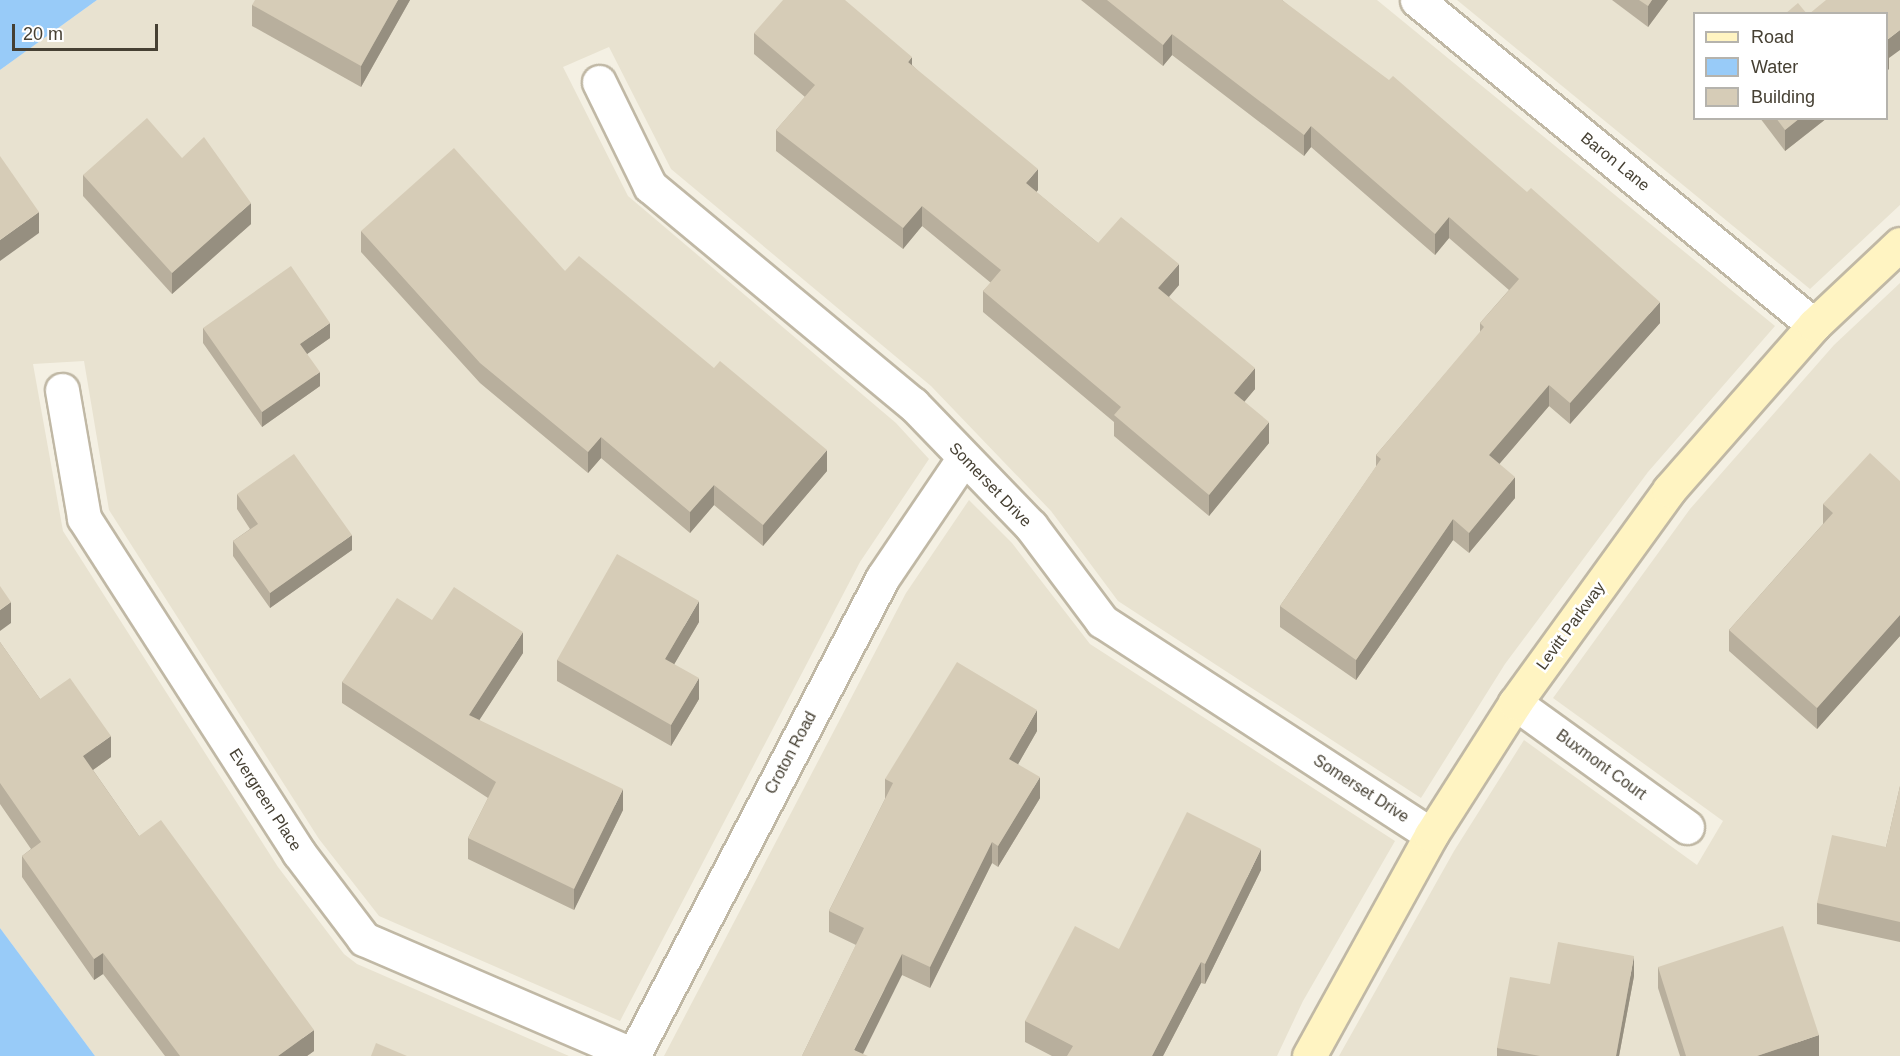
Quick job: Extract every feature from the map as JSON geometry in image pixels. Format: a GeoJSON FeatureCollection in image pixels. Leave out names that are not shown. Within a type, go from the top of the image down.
{"type":"FeatureCollection","features":[{"type":"Feature","properties":{"kind":"street","name":"Baron Lane"},"geometry":{"type":"LineString","coordinates":[[1417,0],[1814,325]]}},
{"type":"Feature","properties":{"kind":"street","name":"Somerset Drive"},"geometry":{"type":"LineString","coordinates":[[599,81],[650,186],[913,404],[963,459],[1031,526],[1102,621],[1431,835]]}},
{"type":"Feature","properties":{"kind":"street","name":"Levitt Parkway"},"geometry":{"type":"LineString","coordinates":[[1308,1056],[1431,835],[1515,703],[1669,490],[1814,325],[1900,244]]}},
{"type":"Feature","properties":{"kind":"street","name":"Evergreen Place"},"geometry":{"type":"LineString","coordinates":[[62,390],[84,518],[299,853],[364,939],[633,1056]]}},
{"type":"Feature","properties":{"kind":"street","name":"Croton Road"},"geometry":{"type":"LineString","coordinates":[[633,1056],[883,577],[963,459]]}},
{"type":"Feature","properties":{"kind":"street","name":"Buxmont Court"},"geometry":{"type":"LineString","coordinates":[[1515,703],[1688,827]]}},
{"type":"Feature","properties":{"kind":"shaded area"},"geometry":{"type":"Polygon","coordinates":[[[97,0],[1377,0],[1775,326],[1648,472],[1505,664],[1421,798],[1118,601],[1051,511],[931,386],[671,169],[609,47],[563,67],[628,196],[896,423],[929,459],[860,562],[620,1021],[379,916],[319,839],[109,510],[84,361],[33,364],[63,531],[278,867],[344,954],[357,964],[569,1056],[95,1056],[0,928],[0,70],[97,0]]]}},
{"type":"Feature","properties":{"kind":"shaded area"},"geometry":{"type":"Polygon","coordinates":[[[1457,0],[1900,0],[1900,205],[1810,289],[1457,0]]]}},
{"type":"Feature","properties":{"kind":"shaded area"},"geometry":{"type":"Polygon","coordinates":[[[1900,283],[1900,1056],[1339,1056],[1454,851],[1524,740],[1697,865],[1723,821],[1553,698],[1690,509],[1834,345],[1900,283]]]}},
{"type":"Feature","properties":{"kind":"shaded area"},"geometry":{"type":"Polygon","coordinates":[[[969,500],[1012,543],[1090,644],[1395,841],[1303,1001],[1277,1056],[664,1056],[906,593],[969,500]]]}},
{"type":"Feature","properties":{"kind":"water"},"geometry":{"type":"Polygon","coordinates":[[[0,0],[97,0],[0,70],[0,0]]]}},
{"type":"Feature","properties":{"kind":"water"},"geometry":{"type":"Polygon","coordinates":[[[0,928],[95,1056],[0,1056],[0,928]]]}},
{"type":"Feature","properties":{"kind":"building"},"geometry":{"type":"Polygon","coordinates":[[[255,0],[398,0],[361,66],[252,5],[255,0]]]}},
{"type":"Feature","properties":{"kind":"building"},"geometry":{"type":"Polygon","coordinates":[[[783,0],[845,0],[912,57],[908,62],[1038,169],[1026,183],[1098,243],[1121,217],[1179,264],[1158,288],[1255,368],[1234,393],[1269,422],[1209,495],[1114,415],[1121,407],[983,291],[1001,270],[922,206],[903,228],[776,130],[815,85],[754,33],[783,0]]]}},
{"type":"Feature","properties":{"kind":"building"},"geometry":{"type":"Polygon","coordinates":[[[1107,0],[1282,0],[1389,80],[1393,76],[1527,192],[1531,188],[1660,302],[1570,403],[1549,385],[1489,455],[1515,477],[1469,533],[1453,519],[1356,660],[1280,606],[1381,459],[1376,455],[1484,327],[1480,323],[1519,279],[1449,217],[1435,234],[1311,126],[1304,135],[1172,34],[1163,45],[1107,0]]]}},
{"type":"Feature","properties":{"kind":"building"},"geometry":{"type":"Polygon","coordinates":[[[1639,0],[1652,0],[1648,6],[1639,0]]]}},
{"type":"Feature","properties":{"kind":"building"},"geometry":{"type":"Polygon","coordinates":[[[1826,0],[1900,0],[1900,30],[1888,39],[1888,12],[1811,12],[1826,0]]]}},
{"type":"Feature","properties":{"kind":"building"},"geometry":{"type":"Polygon","coordinates":[[[1798,3],[1805,12],[1787,12],[1798,3]]]}},
{"type":"Feature","properties":{"kind":"building"},"geometry":{"type":"Polygon","coordinates":[[[147,118],[182,158],[204,137],[251,203],[172,273],[83,175],[147,118]]]}},
{"type":"Feature","properties":{"kind":"building"},"geometry":{"type":"Polygon","coordinates":[[[1778,120],[1798,120],[1785,130],[1778,120]]]}},
{"type":"Feature","properties":{"kind":"building"},"geometry":{"type":"Polygon","coordinates":[[[454,148],[565,271],[579,256],[714,368],[720,361],[827,450],[763,525],[714,485],[690,512],[601,437],[588,452],[480,363],[361,231],[454,148]]]}},
{"type":"Feature","properties":{"kind":"building"},"geometry":{"type":"Polygon","coordinates":[[[0,156],[39,212],[0,240],[0,156]]]}},
{"type":"Feature","properties":{"kind":"building"},"geometry":{"type":"Polygon","coordinates":[[[291,266],[330,323],[300,344],[320,372],[262,412],[203,328],[291,266]]]}},
{"type":"Feature","properties":{"kind":"building"},"geometry":{"type":"Polygon","coordinates":[[[1870,453],[1900,481],[1900,615],[1817,708],[1729,630],[1833,513],[1823,504],[1870,453]]]}},
{"type":"Feature","properties":{"kind":"building"},"geometry":{"type":"Polygon","coordinates":[[[294,454],[352,535],[270,593],[233,541],[258,524],[237,494],[294,454]]]}},
{"type":"Feature","properties":{"kind":"building"},"geometry":{"type":"Polygon","coordinates":[[[617,554],[699,601],[665,659],[699,678],[671,725],[557,660],[617,554]]]}},
{"type":"Feature","properties":{"kind":"building"},"geometry":{"type":"Polygon","coordinates":[[[0,586],[11,602],[0,610],[0,586]]]}},
{"type":"Feature","properties":{"kind":"building"},"geometry":{"type":"Polygon","coordinates":[[[454,587],[523,632],[469,715],[623,789],[574,889],[468,838],[496,782],[342,682],[397,598],[432,620],[454,587]]]}},
{"type":"Feature","properties":{"kind":"building"},"geometry":{"type":"Polygon","coordinates":[[[0,642],[40,699],[70,678],[111,736],[83,756],[139,836],[161,820],[314,1030],[278,1056],[180,1056],[103,953],[94,959],[22,856],[41,842],[0,783],[0,642]]]}},
{"type":"Feature","properties":{"kind":"building"},"geometry":{"type":"Polygon","coordinates":[[[957,662],[1037,710],[1009,759],[1040,777],[998,846],[992,842],[930,967],[902,954],[854,1050],[868,1056],[802,1056],[864,928],[829,911],[893,783],[885,779],[957,662]]]}},
{"type":"Feature","properties":{"kind":"building"},"geometry":{"type":"Polygon","coordinates":[[[1900,786],[1900,922],[1817,903],[1832,835],[1886,847],[1900,786]]]}},
{"type":"Feature","properties":{"kind":"building"},"geometry":{"type":"Polygon","coordinates":[[[1187,812],[1261,849],[1205,964],[1201,962],[1152,1056],[1067,1056],[1073,1046],[1025,1021],[1075,926],[1119,949],[1187,812]]]}},
{"type":"Feature","properties":{"kind":"building"},"geometry":{"type":"Polygon","coordinates":[[[1783,926],[1819,1035],[1757,1056],[1686,1056],[1658,967],[1783,926]]]}},
{"type":"Feature","properties":{"kind":"building"},"geometry":{"type":"Polygon","coordinates":[[[1558,942],[1634,956],[1616,1056],[1540,1056],[1497,1048],[1510,977],[1550,984],[1558,942]]]}},
{"type":"Feature","properties":{"kind":"building"},"geometry":{"type":"Polygon","coordinates":[[[376,1043],[407,1056],[371,1056],[376,1043]]]}}]}
